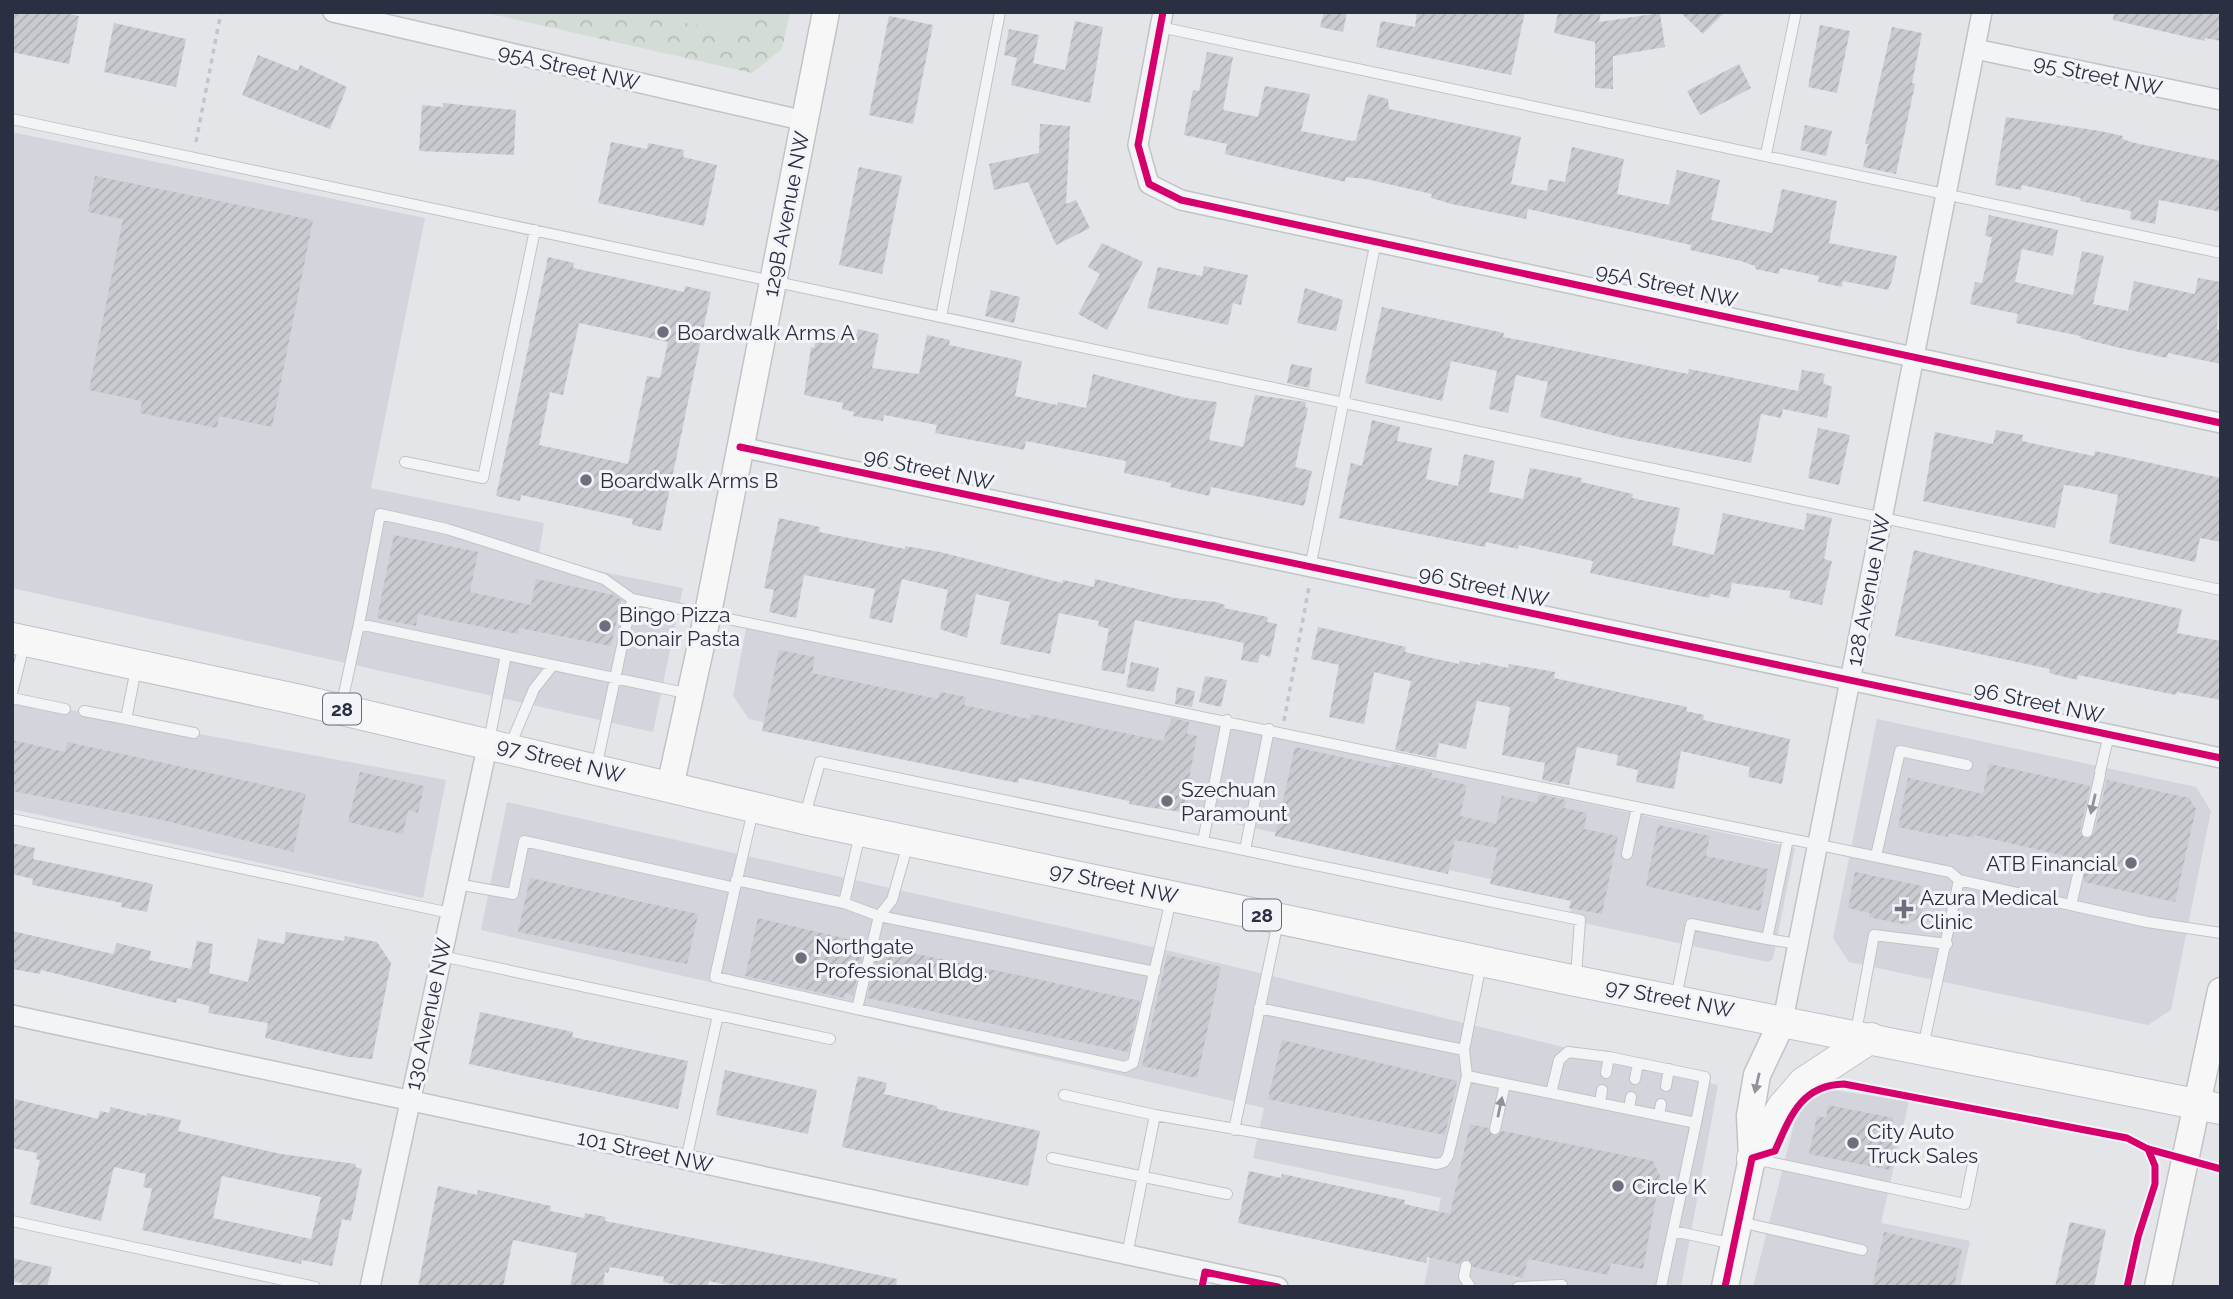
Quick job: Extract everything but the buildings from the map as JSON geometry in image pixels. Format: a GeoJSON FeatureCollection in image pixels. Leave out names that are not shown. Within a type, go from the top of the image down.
{"type":"FeatureCollection","features":[{"type":"Feature","properties":{"kind":"main road","name":"97 Street NW"},"geometry":{"type":"LineString","coordinates":[[19,640],[341,709],[804,818],[1576,981],[2209,1107]]}},
{"type":"Feature","properties":{"kind":"main road"},"geometry":{"type":"LineString","coordinates":[[1752,1158],[1783,1106],[1804,1082],[1863,1037]]}},
{"type":"Feature","properties":{"kind":"street","name":"95A Street NW"},"geometry":{"type":"LineString","coordinates":[[333,12],[805,121]]}},
{"type":"Feature","properties":{"kind":"street","name":"129B Avenue NW"},"geometry":{"type":"LineString","coordinates":[[670,787],[708,613],[826,12]]}},
{"type":"Feature","properties":{"kind":"street","name":"128 Avenue NW"},"geometry":{"type":"LineString","coordinates":[[1726,1287],[1752,1158],[1750,1116],[1758,1075],[1798,944],[1982,12]]}},
{"type":"Feature","properties":{"kind":"street","name":"95A Street NW"},"geometry":{"type":"LineString","coordinates":[[1162,19],[1138,145],[1149,184],[1181,200],[2221,423]]}},
{"type":"Feature","properties":{"kind":"street","name":"95 Street NW"},"geometry":{"type":"LineString","coordinates":[[1975,49],[2221,100]]}},
{"type":"Feature","properties":{"kind":"street","name":"96 Street NW"},"geometry":{"type":"LineString","coordinates":[[740,447],[2221,758]]}},
{"type":"Feature","properties":{"kind":"street","name":"130 Avenue NW"},"geometry":{"type":"LineString","coordinates":[[370,1287],[450,913],[498,745]]}},
{"type":"Feature","properties":{"kind":"street"},"geometry":{"type":"LineString","coordinates":[[2158,1287],[2209,1107],[2221,991]]}},
{"type":"Feature","properties":{"kind":"street","name":"101 Street NW"},"geometry":{"type":"LineString","coordinates":[[12,1015],[1127,1255],[1204,1280],[1278,1287]]}},
{"type":"Feature","properties":{"kind":"lane"},"geometry":{"type":"LineString","coordinates":[[941,317],[1000,12]]}},
{"type":"Feature","properties":{"kind":"lane"},"geometry":{"type":"LineString","coordinates":[[1766,154],[1796,12]]}},
{"type":"Feature","properties":{"kind":"lane"},"geometry":{"type":"LineString","coordinates":[[1162,19],[1946,195],[2221,253]]}},
{"type":"Feature","properties":{"kind":"lane"},"geometry":{"type":"LineString","coordinates":[[12,119],[2221,590]]}},
{"type":"Feature","properties":{"kind":"lane"},"geometry":{"type":"LineString","coordinates":[[405,461],[483,478],[536,230]]}},
{"type":"Feature","properties":{"kind":"lane"},"geometry":{"type":"LineString","coordinates":[[1310,568],[1346,404],[1377,241]]}},
{"type":"Feature","properties":{"kind":"lane"},"geometry":{"type":"LineString","coordinates":[[341,709],[380,514],[447,529],[604,579],[632,599],[1876,856],[1950,872],[1959,880],[2147,922],[2221,933]]}},
{"type":"Feature","properties":{"kind":"lane"},"geometry":{"type":"LineString","coordinates":[[596,769],[632,599]]}},
{"type":"Feature","properties":{"kind":"lane"},"geometry":{"type":"LineString","coordinates":[[359,624],[690,694]]}},
{"type":"Feature","properties":{"kind":"lane"},"geometry":{"type":"LineString","coordinates":[[19,640],[12,696],[65,709]]}},
{"type":"Feature","properties":{"kind":"lane"},"geometry":{"type":"LineString","coordinates":[[498,745],[506,655]]}},
{"type":"Feature","properties":{"kind":"lane"},"geometry":{"type":"LineString","coordinates":[[126,719],[137,665]]}},
{"type":"Feature","properties":{"kind":"lane"},"geometry":{"type":"LineString","coordinates":[[498,745],[552,665]]}},
{"type":"Feature","properties":{"kind":"lane"},"geometry":{"type":"LineString","coordinates":[[84,711],[194,733]]}},
{"type":"Feature","properties":{"kind":"lane"},"geometry":{"type":"LineString","coordinates":[[1203,841],[1227,720]]}},
{"type":"Feature","properties":{"kind":"lane"},"geometry":{"type":"LineString","coordinates":[[1245,850],[1269,729]]}},
{"type":"Feature","properties":{"kind":"lane"},"geometry":{"type":"LineString","coordinates":[[2087,832],[2109,735]]}},
{"type":"Feature","properties":{"kind":"lane"},"geometry":{"type":"LineString","coordinates":[[1876,856],[1900,751],[1967,765]]}},
{"type":"Feature","properties":{"kind":"lane"},"geometry":{"type":"LineString","coordinates":[[804,818],[820,762],[1580,920],[1576,981]]}},
{"type":"Feature","properties":{"kind":"lane"},"geometry":{"type":"LineString","coordinates":[[755,806],[715,977],[1125,1067],[1133,1063],[1172,896]]}},
{"type":"Feature","properties":{"kind":"lane"},"geometry":{"type":"LineString","coordinates":[[1627,854],[1637,807]]}},
{"type":"Feature","properties":{"kind":"lane"},"geometry":{"type":"LineString","coordinates":[[12,819],[450,913]]}},
{"type":"Feature","properties":{"kind":"lane"},"geometry":{"type":"LineString","coordinates":[[844,903],[861,830]]}},
{"type":"Feature","properties":{"kind":"lane"},"geometry":{"type":"LineString","coordinates":[[1767,939],[1788,839]]}},
{"type":"Feature","properties":{"kind":"lane"},"geometry":{"type":"LineString","coordinates":[[857,1009],[878,916],[892,900],[909,840]]}},
{"type":"Feature","properties":{"kind":"lane"},"geometry":{"type":"LineString","coordinates":[[457,884],[513,894],[524,841],[844,903],[878,916],[1155,972]]}},
{"type":"Feature","properties":{"kind":"lane"},"geometry":{"type":"LineString","coordinates":[[2071,905],[2078,875]]}},
{"type":"Feature","properties":{"kind":"lane"},"geometry":{"type":"LineString","coordinates":[[1923,1048],[1959,880]]}},
{"type":"Feature","properties":{"kind":"lane"},"geometry":{"type":"LineString","coordinates":[[1234,1130],[1279,918]]}},
{"type":"Feature","properties":{"kind":"lane"},"geometry":{"type":"LineString","coordinates":[[1676,999],[1691,923],[1798,944]]}},
{"type":"Feature","properties":{"kind":"lane"},"geometry":{"type":"LineString","coordinates":[[1863,1037],[1874,935],[1947,944]]}},
{"type":"Feature","properties":{"kind":"lane"},"geometry":{"type":"LineString","coordinates":[[441,956],[830,1039]]}},
{"type":"Feature","properties":{"kind":"lane"},"geometry":{"type":"LineString","coordinates":[[1064,1095],[1234,1130],[1444,1162],[1467,1076],[1464,1050],[1481,960]]}},
{"type":"Feature","properties":{"kind":"lane"},"geometry":{"type":"LineString","coordinates":[[1259,1009],[1464,1050]]}},
{"type":"Feature","properties":{"kind":"lane"},"geometry":{"type":"LineString","coordinates":[[686,1160],[718,1015]]}},
{"type":"Feature","properties":{"kind":"lane"},"geometry":{"type":"LineString","coordinates":[[1552,1093],[1559,1060],[1568,1052],[1609,1057],[1705,1077],[1661,1287]]}},
{"type":"Feature","properties":{"kind":"lane"},"geometry":{"type":"LineString","coordinates":[[1606,1073],[1609,1057]]}},
{"type":"Feature","properties":{"kind":"lane"},"geometry":{"type":"LineString","coordinates":[[1635,1079],[1638,1063]]}},
{"type":"Feature","properties":{"kind":"lane"},"geometry":{"type":"LineString","coordinates":[[1666,1086],[1669,1069]]}},
{"type":"Feature","properties":{"kind":"lane"},"geometry":{"type":"LineString","coordinates":[[1467,1076],[1696,1122]]}},
{"type":"Feature","properties":{"kind":"lane"},"geometry":{"type":"LineString","coordinates":[[1495,1129],[1505,1084]]}},
{"type":"Feature","properties":{"kind":"lane"},"geometry":{"type":"LineString","coordinates":[[1600,1103],[1602,1090]]}},
{"type":"Feature","properties":{"kind":"lane"},"geometry":{"type":"LineString","coordinates":[[1629,1109],[1631,1097]]}},
{"type":"Feature","properties":{"kind":"lane"},"geometry":{"type":"LineString","coordinates":[[1659,1115],[1661,1104]]}},
{"type":"Feature","properties":{"kind":"lane"},"geometry":{"type":"LineString","coordinates":[[1127,1255],[1155,1115]]}},
{"type":"Feature","properties":{"kind":"lane"},"geometry":{"type":"LineString","coordinates":[[1052,1158],[1227,1194]]}},
{"type":"Feature","properties":{"kind":"lane"},"geometry":{"type":"LineString","coordinates":[[1752,1158],[1965,1204],[1973,1164]]}},
{"type":"Feature","properties":{"kind":"lane"},"geometry":{"type":"LineString","coordinates":[[12,1221],[315,1287]]}},
{"type":"Feature","properties":{"kind":"lane"},"geometry":{"type":"LineString","coordinates":[[1673,1231],[1737,1233],[1862,1250]]}},
{"type":"Feature","properties":{"kind":"lane"},"geometry":{"type":"LineString","coordinates":[[1466,1266],[1464,1277],[1470,1287]]}},
{"type":"Feature","properties":{"kind":"lane"},"geometry":{"type":"LineString","coordinates":[[1518,1287],[1565,1286]]}},
{"type":"Feature","properties":{"kind":"path"},"geometry":{"type":"LineString","coordinates":[[193,157],[221,12]]}},
{"type":"Feature","properties":{"kind":"path"},"geometry":{"type":"LineString","coordinates":[[1282,732],[1309,589],[1310,568]]}},
{"type":"Feature","properties":{"kind":"shaded area"},"geometry":{"type":"Polygon","coordinates":[[[12,132],[425,218],[371,488],[544,523],[538,559],[683,588],[653,732],[12,588],[12,132]]]}},
{"type":"Feature","properties":{"kind":"shaded area"},"geometry":{"type":"Polygon","coordinates":[[[747,624],[1795,848],[1773,959],[1768,962],[1569,920],[1573,897],[749,719],[733,696],[747,624]]]}},
{"type":"Feature","properties":{"kind":"shaded area"},"geometry":{"type":"Polygon","coordinates":[[[12,699],[446,780],[423,898],[12,809],[12,699]]]}},
{"type":"Feature","properties":{"kind":"shaded area"},"geometry":{"type":"Polygon","coordinates":[[[1877,719],[2196,787],[2211,811],[2171,1010],[2148,1025],[1849,962],[1833,938],[1877,719]]]}},
{"type":"Feature","properties":{"kind":"shaded area"},"geometry":{"type":"Polygon","coordinates":[[[507,802],[1162,949],[1718,1085],[1681,1287],[1424,1287],[1441,1198],[1253,1158],[1264,1108],[481,930],[507,802]]]}},
{"type":"Feature","properties":{"kind":"shaded area"},"geometry":{"type":"Polygon","coordinates":[[[1825,1089],[1909,1101],[1881,1223],[1970,1241],[1960,1287],[1753,1287],[1797,1112],[1825,1089]]]}},
{"type":"Feature","properties":{"kind":"green space"},"geometry":{"type":"Polygon","coordinates":[[[482,12],[790,12],[782,49],[752,73],[482,12]]]}},
{"type":"Feature","properties":{"kind":"green space"},"geometry":{"type":"Polygon","coordinates":[[[634,12],[735,12],[731,33],[634,12]]]}},
{"type":"Feature","properties":{"kind":"cycle path"},"geometry":{"type":"LineString","coordinates":[[1163,12],[1138,145],[1149,184],[1181,200],[2221,423]]}},
{"type":"Feature","properties":{"kind":"cycle path"},"geometry":{"type":"LineString","coordinates":[[740,447],[2221,758]]}},
{"type":"Feature","properties":{"kind":"cycle path"},"geometry":{"type":"LineString","coordinates":[[1725,1287],[1752,1158],[1775,1151],[1799,1105],[1817,1090],[1829,1086],[1844,1084],[2127,1138],[2148,1149],[2221,1169]]}},
{"type":"Feature","properties":{"kind":"cycle path"},"geometry":{"type":"LineString","coordinates":[[2127,1287],[2138,1237],[2155,1184],[2155,1166],[2148,1149]]}},
{"type":"Feature","properties":{"kind":"cycle path"},"geometry":{"type":"LineString","coordinates":[[1202,1287],[1205,1272],[1278,1287]]}},
{"type":"Feature","properties":{"kind":"place","name":"Boardwalk Arms A"},"geometry":{"type":"Point","coordinates":[663,332]}},
{"type":"Feature","properties":{"kind":"place","name":"Boardwalk Arms B"},"geometry":{"type":"Point","coordinates":[586,480]}},
{"type":"Feature","properties":{"kind":"place","name":"Bingo Pizza Donair Pasta"},"geometry":{"type":"Point","coordinates":[605,626]}},
{"type":"Feature","properties":{"kind":"place","name":"Szechuan Paramount"},"geometry":{"type":"Point","coordinates":[1167,801]}},
{"type":"Feature","properties":{"kind":"place","name":"ATB Financial"},"geometry":{"type":"Point","coordinates":[2131,863]}},
{"type":"Feature","properties":{"kind":"place","name":"Azura Medical Clinic"},"geometry":{"type":"Point","coordinates":[1904,909]}},
{"type":"Feature","properties":{"kind":"place","name":"Northgate Professional Bldg."},"geometry":{"type":"Point","coordinates":[801,958]}},
{"type":"Feature","properties":{"kind":"place","name":"City Auto Truck Sales"},"geometry":{"type":"Point","coordinates":[1853,1143]}},
{"type":"Feature","properties":{"kind":"place","name":"Circle K"},"geometry":{"type":"Point","coordinates":[1618,1186]}}]}
